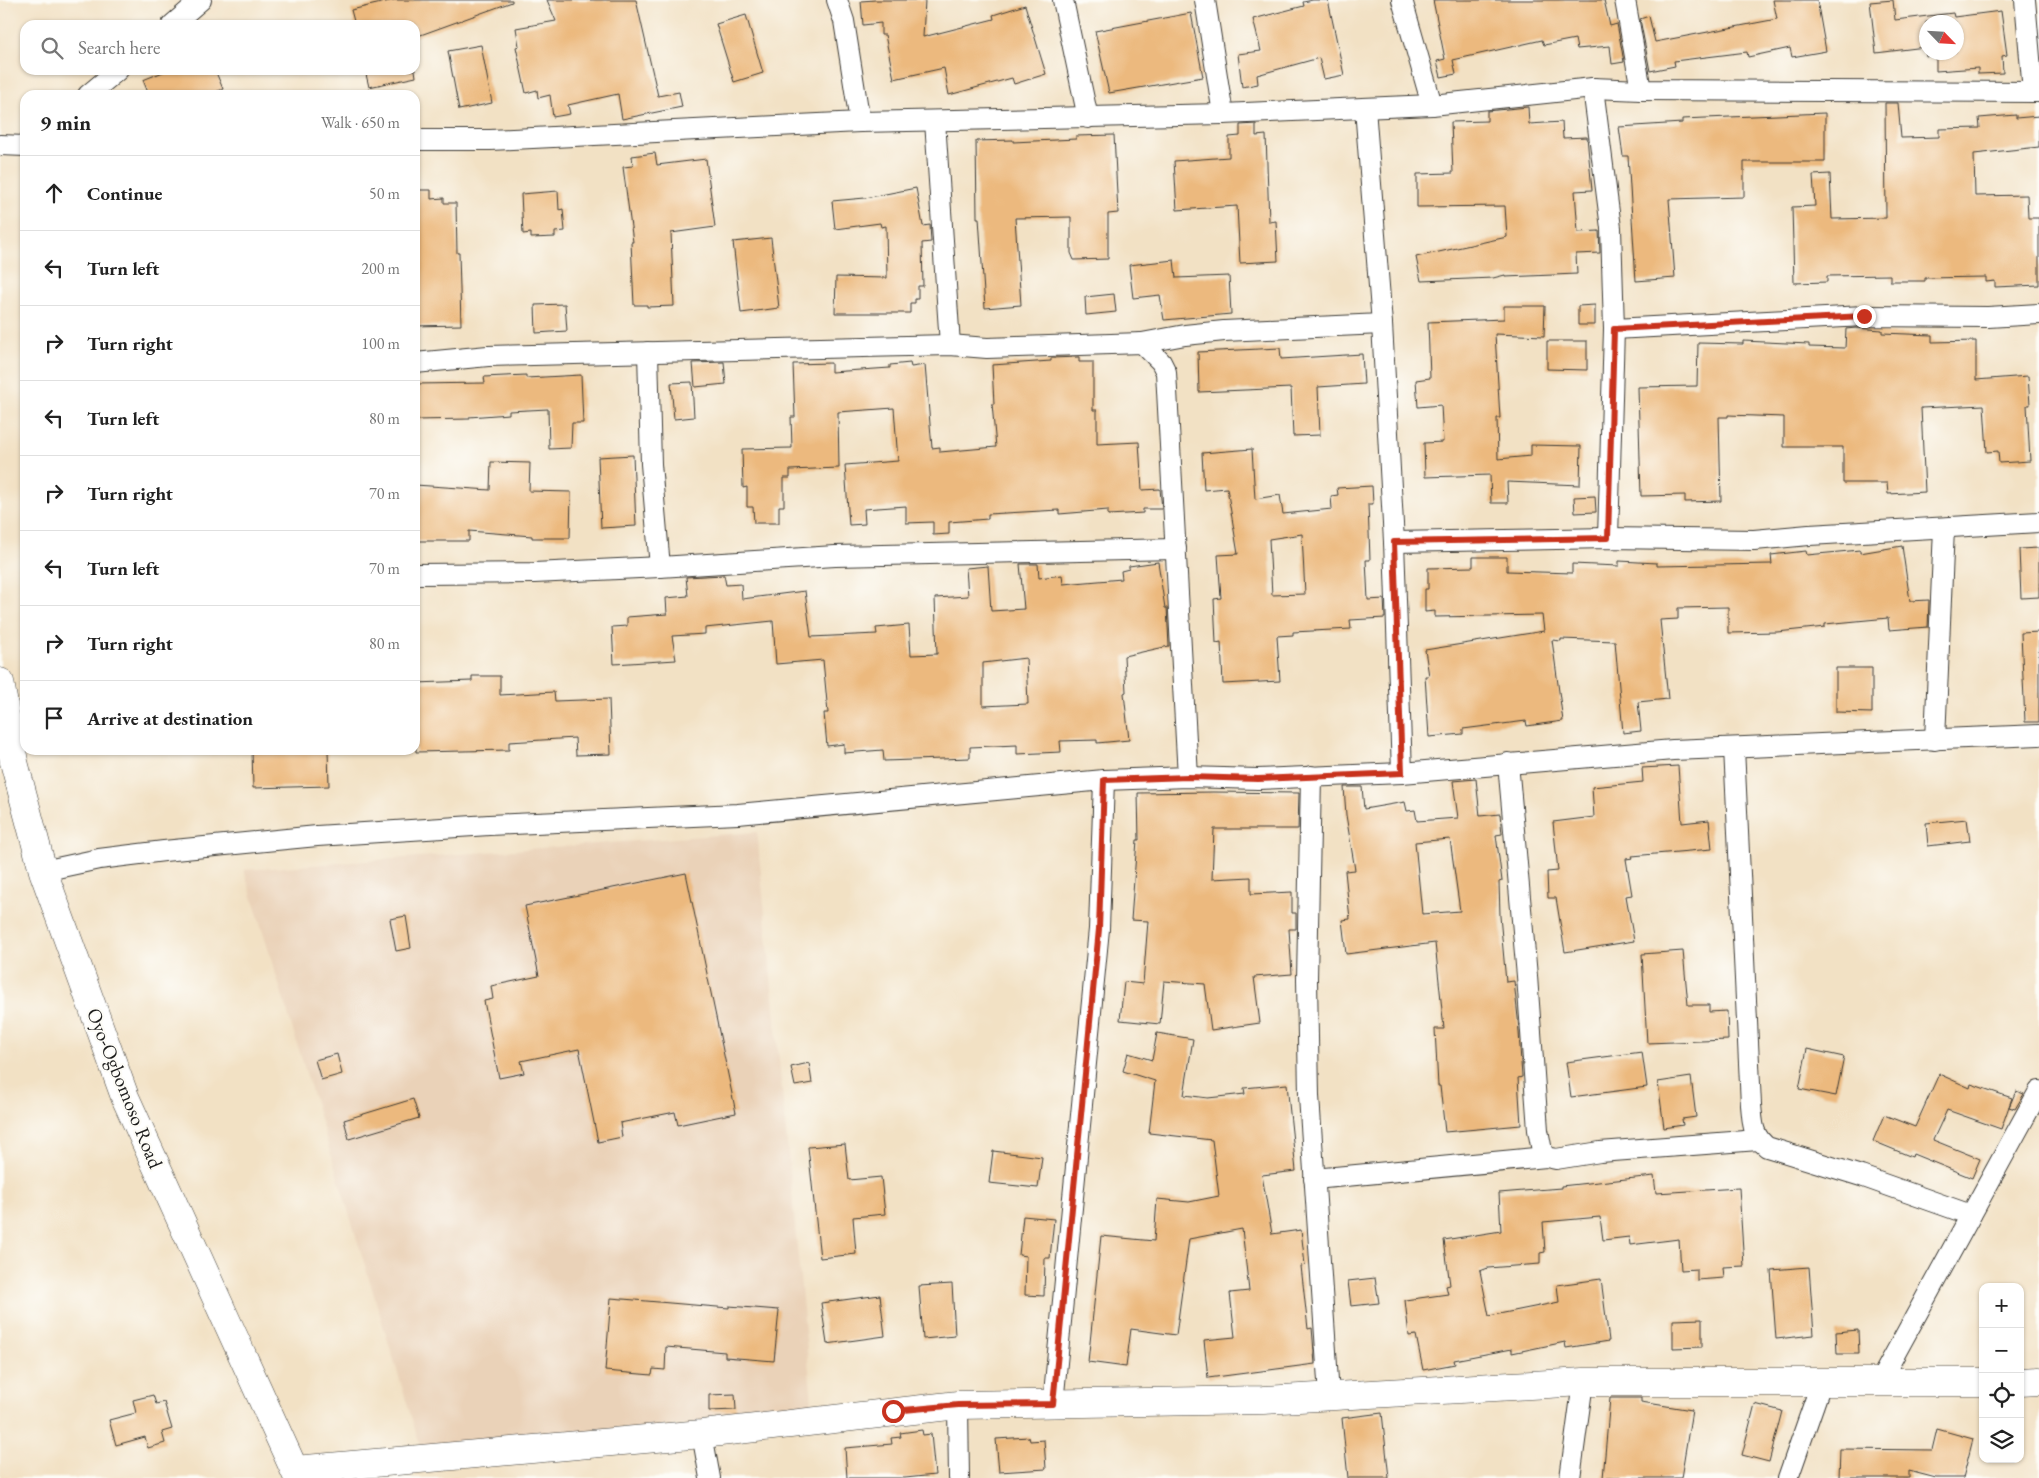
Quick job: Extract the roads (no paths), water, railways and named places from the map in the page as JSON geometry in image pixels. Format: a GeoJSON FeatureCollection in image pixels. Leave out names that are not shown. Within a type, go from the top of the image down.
{"type":"FeatureCollection","features":[{"type":"Feature","properties":{"kind":"main road","name":"Oyo-Ogbomoso Road"},"geometry":{"type":"LineString","coordinates":[[0,682],[14,762],[43,872],[125,1097],[297,1474]]}},
{"type":"Feature","properties":{"kind":"main road"},"geometry":{"type":"LineString","coordinates":[[2024,1382],[2039,1380]]}},
{"type":"Feature","properties":{"kind":"main road"},"geometry":{"type":"LineString","coordinates":[[297,1474],[702,1434],[958,1405],[1263,1400],[1583,1382],[1979,1382]]}},
{"type":"Feature","properties":{"kind":"street"},"geometry":{"type":"LineString","coordinates":[[178,20],[201,0]]}},
{"type":"Feature","properties":{"kind":"street"},"geometry":{"type":"LineString","coordinates":[[837,0],[844,22],[860,122]]}},
{"type":"Feature","properties":{"kind":"street"},"geometry":{"type":"LineString","coordinates":[[1063,0],[1088,118]]}},
{"type":"Feature","properties":{"kind":"street"},"geometry":{"type":"LineString","coordinates":[[1205,0],[1223,114]]}},
{"type":"Feature","properties":{"kind":"street"},"geometry":{"type":"LineString","coordinates":[[1402,0],[1432,105]]}},
{"type":"Feature","properties":{"kind":"street"},"geometry":{"type":"LineString","coordinates":[[1625,0],[1641,90]]}},
{"type":"Feature","properties":{"kind":"street"},"geometry":{"type":"LineString","coordinates":[[420,140],[499,140],[860,122],[1088,118],[1365,108],[1432,105],[1592,88],[1641,90],[2036,92],[2025,0]]}},
{"type":"Feature","properties":{"kind":"street"},"geometry":{"type":"LineString","coordinates":[[94,90],[112,75]]}},
{"type":"Feature","properties":{"kind":"street"},"geometry":{"type":"LineString","coordinates":[[1592,88],[1611,228],[1614,329],[1608,538]]}},
{"type":"Feature","properties":{"kind":"street"},"geometry":{"type":"LineString","coordinates":[[1365,108],[1382,324],[1394,542],[1402,773]]}},
{"type":"Feature","properties":{"kind":"street"},"geometry":{"type":"LineString","coordinates":[[936,121],[950,345]]}},
{"type":"Feature","properties":{"kind":"street"},"geometry":{"type":"LineString","coordinates":[[0,145],[20,146]]}},
{"type":"Feature","properties":{"kind":"street"},"geometry":{"type":"LineString","coordinates":[[1614,329],[1864,316],[2039,314]]}},
{"type":"Feature","properties":{"kind":"street"},"geometry":{"type":"LineString","coordinates":[[420,363],[488,356],[950,345],[987,348],[1142,343],[1185,335],[1224,331],[1382,324]]}},
{"type":"Feature","properties":{"kind":"street"},"geometry":{"type":"LineString","coordinates":[[1142,343],[1161,362],[1166,372],[1188,777]]}},
{"type":"Feature","properties":{"kind":"street"},"geometry":{"type":"LineString","coordinates":[[648,352],[651,464],[660,568]]}},
{"type":"Feature","properties":{"kind":"street"},"geometry":{"type":"LineString","coordinates":[[1394,542],[1608,538],[1754,540],[2039,522]]}},
{"type":"Feature","properties":{"kind":"street"},"geometry":{"type":"LineString","coordinates":[[1935,740],[1944,528]]}},
{"type":"Feature","properties":{"kind":"street"},"geometry":{"type":"LineString","coordinates":[[420,574],[660,568],[835,556],[1176,549]]}},
{"type":"Feature","properties":{"kind":"street"},"geometry":{"type":"LineString","coordinates":[[43,872],[99,859],[164,850],[317,836],[518,823],[738,814],[1104,780],[1188,777],[1258,779],[1402,773],[1673,750],[2039,735]]}},
{"type":"Feature","properties":{"kind":"street"},"geometry":{"type":"LineString","coordinates":[[1734,748],[1751,1105],[1754,1129],[1758,1140],[1767,1147],[1861,1176],[1971,1215]]}},
{"type":"Feature","properties":{"kind":"street"},"geometry":{"type":"LineString","coordinates":[[1508,763],[1527,976],[1538,1130],[1542,1151],[1551,1159],[1566,1159],[1600,1152],[1758,1140]]}},
{"type":"Feature","properties":{"kind":"street"},"geometry":{"type":"LineString","coordinates":[[1310,776],[1307,979],[1309,1096],[1329,1396]]}},
{"type":"Feature","properties":{"kind":"street"},"geometry":{"type":"LineString","coordinates":[[1053,1404],[1099,929],[1104,780]]}},
{"type":"Feature","properties":{"kind":"street"},"geometry":{"type":"LineString","coordinates":[[1879,1383],[2039,1091]]}},
{"type":"Feature","properties":{"kind":"street"},"geometry":{"type":"LineString","coordinates":[[1314,1179],[1546,1156]]}},
{"type":"Feature","properties":{"kind":"street"},"geometry":{"type":"LineString","coordinates":[[1788,1478],[1822,1381]]}},
{"type":"Feature","properties":{"kind":"street"},"geometry":{"type":"LineString","coordinates":[[1570,1478],[1583,1382]]}},
{"type":"Feature","properties":{"kind":"street"},"geometry":{"type":"LineString","coordinates":[[958,1405],[959,1478]]}},
{"type":"Feature","properties":{"kind":"street"},"geometry":{"type":"LineString","coordinates":[[702,1434],[710,1478]]}}]}
